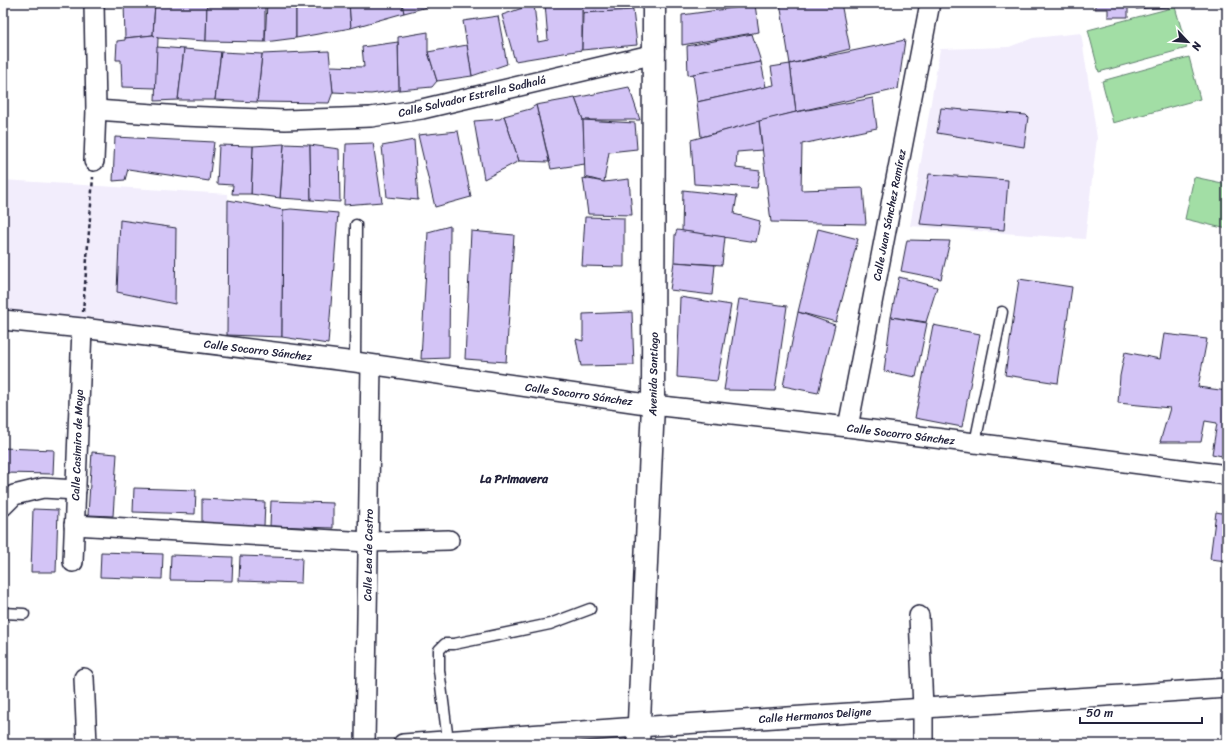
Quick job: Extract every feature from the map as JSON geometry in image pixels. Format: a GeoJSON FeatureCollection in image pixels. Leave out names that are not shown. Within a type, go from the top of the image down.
{"type":"FeatureCollection","features":[{"type":"Feature","properties":{"kind":"main road","name":"Avenida Santiago"},"geometry":{"type":"LineString","coordinates":[[638,735],[653,405],[654,3]]}},
{"type":"Feature","properties":{"kind":"street"},"geometry":{"type":"LineString","coordinates":[[94,3],[96,110],[94,160]]}},
{"type":"Feature","properties":{"kind":"street","name":"Calle Juan Sánchez Ramírez"},"geometry":{"type":"LineString","coordinates":[[848,427],[930,3]]}},
{"type":"Feature","properties":{"kind":"street","name":"Calle Salvador Estrella Sadhalá"},"geometry":{"type":"LineString","coordinates":[[96,110],[182,116],[285,120],[371,117],[422,109],[655,54]]}},
{"type":"Feature","properties":{"kind":"street","name":"Calle Socorro Sánchez"},"geometry":{"type":"LineString","coordinates":[[3,320],[82,328],[363,364],[653,405],[848,427],[1227,476]]}},
{"type":"Feature","properties":{"kind":"street","name":"Calle Casimiro de Moya"},"geometry":{"type":"LineString","coordinates":[[73,562],[82,328]]}},
{"type":"Feature","properties":{"kind":"street","name":"Calle Lea de Castro"},"geometry":{"type":"LineString","coordinates":[[363,364],[368,542],[366,744]]}},
{"type":"Feature","properties":{"kind":"street"},"geometry":{"type":"LineString","coordinates":[[3,506],[14,496],[43,488],[76,490]]}},
{"type":"Feature","properties":{"kind":"street"},"geometry":{"type":"LineString","coordinates":[[74,525],[368,542],[450,540]]}},
{"type":"Feature","properties":{"kind":"street"},"geometry":{"type":"LineString","coordinates":[[919,616],[923,744]]}},
{"type":"Feature","properties":{"kind":"street"},"geometry":{"type":"LineString","coordinates":[[84,678],[87,744]]}},
{"type":"Feature","properties":{"kind":"street","name":"Calle Hermanos Deligne"},"geometry":{"type":"LineString","coordinates":[[403,744],[448,741],[638,735],[923,708],[1227,688]]}},
{"type":"Feature","properties":{"kind":"lane"},"geometry":{"type":"LineString","coordinates":[[356,225],[363,364]]}},
{"type":"Feature","properties":{"kind":"lane"},"geometry":{"type":"LineString","coordinates":[[975,443],[1002,312]]}},
{"type":"Feature","properties":{"kind":"lane"},"geometry":{"type":"LineString","coordinates":[[448,741],[439,657],[439,650],[445,644],[454,644],[550,624],[590,609]]}},
{"type":"Feature","properties":{"kind":"lane"},"geometry":{"type":"LineString","coordinates":[[3,613],[24,614]]}},
{"type":"Feature","properties":{"kind":"path"},"geometry":{"type":"LineString","coordinates":[[82,328],[94,160]]}},
{"type":"Feature","properties":{"kind":"shaded area"},"geometry":{"type":"Polygon","coordinates":[[[1081,33],[1097,138],[1085,239],[910,226],[940,49],[1009,47],[1033,38],[1081,33]]]}},
{"type":"Feature","properties":{"kind":"shaded area"},"geometry":{"type":"Polygon","coordinates":[[[3,180],[228,194],[227,335],[3,310],[3,180]]]}},
{"type":"Feature","properties":{"kind":"green space"},"geometry":{"type":"Polygon","coordinates":[[[1175,7],[1187,48],[1099,72],[1088,30],[1175,7]]]}},
{"type":"Feature","properties":{"kind":"green space"},"geometry":{"type":"Polygon","coordinates":[[[1189,57],[1200,99],[1113,123],[1102,81],[1189,57]]]}},
{"type":"Feature","properties":{"kind":"green space"},"geometry":{"type":"Polygon","coordinates":[[[1194,177],[1227,184],[1227,229],[1185,219],[1194,177]]]}},
{"type":"Feature","properties":{"kind":"building"},"geometry":{"type":"Polygon","coordinates":[[[124,3],[155,3],[153,35],[125,38],[124,3]]]}},
{"type":"Feature","properties":{"kind":"building"},"geometry":{"type":"Polygon","coordinates":[[[155,3],[207,3],[206,41],[158,38],[153,35],[155,3]]]}},
{"type":"Feature","properties":{"kind":"building"},"geometry":{"type":"Polygon","coordinates":[[[207,3],[265,3],[265,42],[206,41],[207,3]]]}},
{"type":"Feature","properties":{"kind":"building"},"geometry":{"type":"Polygon","coordinates":[[[267,3],[296,3],[296,38],[265,42],[267,3]]]}},
{"type":"Feature","properties":{"kind":"building"},"geometry":{"type":"Polygon","coordinates":[[[296,3],[349,3],[351,28],[296,38],[296,3]]]}},
{"type":"Feature","properties":{"kind":"building"},"geometry":{"type":"Polygon","coordinates":[[[349,3],[402,3],[404,13],[351,28],[349,3]]]}},
{"type":"Feature","properties":{"kind":"building"},"geometry":{"type":"Polygon","coordinates":[[[402,3],[443,3],[404,13],[402,3]]]}},
{"type":"Feature","properties":{"kind":"building"},"geometry":{"type":"Polygon","coordinates":[[[545,3],[582,3],[582,50],[515,61],[502,15],[534,4],[538,42],[548,40],[545,3]]]}},
{"type":"Feature","properties":{"kind":"building"},"geometry":{"type":"Polygon","coordinates":[[[582,3],[632,3],[633,10],[583,13],[582,3]]]}},
{"type":"Feature","properties":{"kind":"building"},"geometry":{"type":"Polygon","coordinates":[[[780,3],[841,3],[850,49],[790,64],[780,3]]]}},
{"type":"Feature","properties":{"kind":"building"},"geometry":{"type":"Polygon","coordinates":[[[1095,3],[1136,3],[1136,7],[1128,7],[1128,17],[1108,17],[1108,9],[1095,9],[1095,3]]]}},
{"type":"Feature","properties":{"kind":"building"},"geometry":{"type":"Polygon","coordinates":[[[1136,3],[1169,3],[1169,7],[1136,9],[1136,3]]]}},
{"type":"Feature","properties":{"kind":"building"},"geometry":{"type":"Polygon","coordinates":[[[755,5],[759,32],[682,45],[682,15],[755,5]]]}},
{"type":"Feature","properties":{"kind":"building"},"geometry":{"type":"Polygon","coordinates":[[[633,10],[637,45],[582,50],[583,13],[633,10]]]}},
{"type":"Feature","properties":{"kind":"building"},"geometry":{"type":"Polygon","coordinates":[[[498,16],[507,64],[472,76],[463,21],[498,16]]]}},
{"type":"Feature","properties":{"kind":"building"},"geometry":{"type":"Polygon","coordinates":[[[428,32],[428,52],[437,81],[432,87],[399,90],[398,37],[428,32]]]}},
{"type":"Feature","properties":{"kind":"building"},"geometry":{"type":"Polygon","coordinates":[[[752,34],[761,62],[688,75],[687,46],[752,34]]]}},
{"type":"Feature","properties":{"kind":"building"},"geometry":{"type":"Polygon","coordinates":[[[153,35],[158,38],[156,88],[122,87],[121,60],[116,60],[117,41],[125,40],[125,38],[153,35]]]}},
{"type":"Feature","properties":{"kind":"building"},"geometry":{"type":"Polygon","coordinates":[[[905,40],[898,89],[796,112],[790,64],[905,40]]]}},
{"type":"Feature","properties":{"kind":"building"},"geometry":{"type":"Polygon","coordinates":[[[398,42],[399,90],[371,94],[333,92],[330,66],[364,67],[362,47],[398,42]]]}},
{"type":"Feature","properties":{"kind":"building"},"geometry":{"type":"Polygon","coordinates":[[[467,45],[472,76],[437,81],[428,52],[467,45]]]}},
{"type":"Feature","properties":{"kind":"building"},"geometry":{"type":"Polygon","coordinates":[[[157,47],[184,49],[178,100],[155,101],[157,47]]]}},
{"type":"Feature","properties":{"kind":"building"},"geometry":{"type":"Polygon","coordinates":[[[184,49],[221,52],[215,100],[178,100],[184,49]]]}},
{"type":"Feature","properties":{"kind":"building"},"geometry":{"type":"Polygon","coordinates":[[[329,51],[333,92],[329,103],[257,102],[262,54],[329,51]]]}},
{"type":"Feature","properties":{"kind":"building"},"geometry":{"type":"Polygon","coordinates":[[[221,52],[262,54],[257,102],[215,100],[221,52]]]}},
{"type":"Feature","properties":{"kind":"building"},"geometry":{"type":"Polygon","coordinates":[[[761,62],[766,87],[697,102],[693,74],[761,62]]]}},
{"type":"Feature","properties":{"kind":"building"},"geometry":{"type":"Polygon","coordinates":[[[790,64],[796,112],[701,137],[697,102],[774,85],[771,67],[790,64]]]}},
{"type":"Feature","properties":{"kind":"building"},"geometry":{"type":"Polygon","coordinates":[[[629,87],[640,120],[583,120],[575,98],[629,87]]]}},
{"type":"Feature","properties":{"kind":"building"},"geometry":{"type":"Polygon","coordinates":[[[575,98],[583,120],[585,164],[551,169],[536,105],[575,98]]]}},
{"type":"Feature","properties":{"kind":"building"},"geometry":{"type":"Polygon","coordinates":[[[873,98],[877,128],[802,144],[801,190],[863,188],[866,224],[771,222],[759,121],[796,112],[873,98]]]}},
{"type":"Feature","properties":{"kind":"building"},"geometry":{"type":"Polygon","coordinates":[[[536,105],[549,162],[519,161],[504,116],[530,109],[536,105]]]}},
{"type":"Feature","properties":{"kind":"building"},"geometry":{"type":"Polygon","coordinates":[[[941,108],[1026,115],[1028,117],[1024,147],[937,133],[941,108]]]}},
{"type":"Feature","properties":{"kind":"building"},"geometry":{"type":"Polygon","coordinates":[[[504,116],[519,161],[484,179],[474,121],[500,119],[504,116]]]}},
{"type":"Feature","properties":{"kind":"building"},"geometry":{"type":"Polygon","coordinates":[[[583,120],[635,123],[637,149],[609,152],[604,182],[585,177],[583,120]]]}},
{"type":"Feature","properties":{"kind":"building"},"geometry":{"type":"Polygon","coordinates":[[[759,121],[762,150],[737,152],[736,168],[760,171],[757,188],[694,184],[691,140],[759,121]]]}},
{"type":"Feature","properties":{"kind":"building"},"geometry":{"type":"Polygon","coordinates":[[[458,131],[471,197],[435,207],[418,135],[458,131]]]}},
{"type":"Feature","properties":{"kind":"building"},"geometry":{"type":"Polygon","coordinates":[[[115,137],[214,142],[209,181],[128,169],[125,180],[113,181],[115,137]]]}},
{"type":"Feature","properties":{"kind":"building"},"geometry":{"type":"Polygon","coordinates":[[[414,140],[418,200],[387,197],[382,146],[414,140]]]}},
{"type":"Feature","properties":{"kind":"building"},"geometry":{"type":"Polygon","coordinates":[[[373,143],[382,202],[344,205],[346,144],[373,143]]]}},
{"type":"Feature","properties":{"kind":"building"},"geometry":{"type":"Polygon","coordinates":[[[284,144],[310,145],[311,200],[280,198],[284,144]]]}},
{"type":"Feature","properties":{"kind":"building"},"geometry":{"type":"Polygon","coordinates":[[[284,144],[280,198],[251,194],[253,146],[284,144]]]}},
{"type":"Feature","properties":{"kind":"building"},"geometry":{"type":"Polygon","coordinates":[[[219,145],[253,146],[251,194],[232,194],[233,185],[217,184],[219,145]]]}},
{"type":"Feature","properties":{"kind":"building"},"geometry":{"type":"Polygon","coordinates":[[[310,145],[339,149],[340,202],[311,200],[310,145]]]}},
{"type":"Feature","properties":{"kind":"building"},"geometry":{"type":"Polygon","coordinates":[[[929,174],[1008,180],[1004,230],[920,224],[929,174]]]}},
{"type":"Feature","properties":{"kind":"building"},"geometry":{"type":"Polygon","coordinates":[[[583,178],[604,182],[629,179],[632,215],[588,214],[583,178]]]}},
{"type":"Feature","properties":{"kind":"building"},"geometry":{"type":"Polygon","coordinates":[[[683,190],[737,196],[734,214],[760,221],[756,242],[682,231],[683,190]]]}},
{"type":"Feature","properties":{"kind":"building"},"geometry":{"type":"Polygon","coordinates":[[[228,200],[283,210],[282,337],[227,335],[228,200]]]}},
{"type":"Feature","properties":{"kind":"building"},"geometry":{"type":"Polygon","coordinates":[[[291,209],[338,213],[328,344],[282,337],[283,210],[291,209]]]}},
{"type":"Feature","properties":{"kind":"building"},"geometry":{"type":"Polygon","coordinates":[[[585,217],[624,218],[624,267],[582,266],[585,217]]]}},
{"type":"Feature","properties":{"kind":"building"},"geometry":{"type":"Polygon","coordinates":[[[120,220],[176,228],[175,304],[117,292],[120,220]]]}},
{"type":"Feature","properties":{"kind":"building"},"geometry":{"type":"Polygon","coordinates":[[[450,226],[449,358],[421,359],[428,232],[450,226]]]}},
{"type":"Feature","properties":{"kind":"building"},"geometry":{"type":"Polygon","coordinates":[[[818,229],[858,239],[836,322],[798,312],[818,229]]]}},
{"type":"Feature","properties":{"kind":"building"},"geometry":{"type":"Polygon","coordinates":[[[677,230],[725,237],[722,265],[674,262],[675,235],[677,230]]]}},
{"type":"Feature","properties":{"kind":"building"},"geometry":{"type":"Polygon","coordinates":[[[471,231],[514,235],[506,362],[465,359],[471,231]]]}},
{"type":"Feature","properties":{"kind":"building"},"geometry":{"type":"Polygon","coordinates":[[[907,240],[950,241],[941,279],[901,271],[907,240]]]}},
{"type":"Feature","properties":{"kind":"building"},"geometry":{"type":"Polygon","coordinates":[[[674,262],[715,265],[712,295],[670,290],[674,262]]]}},
{"type":"Feature","properties":{"kind":"building"},"geometry":{"type":"Polygon","coordinates":[[[899,277],[937,287],[926,322],[891,317],[899,277]]]}},
{"type":"Feature","properties":{"kind":"building"},"geometry":{"type":"Polygon","coordinates":[[[1019,279],[1072,287],[1058,383],[1005,375],[1019,279]]]}},
{"type":"Feature","properties":{"kind":"building"},"geometry":{"type":"Polygon","coordinates":[[[680,297],[731,305],[717,381],[677,377],[680,297]]]}},
{"type":"Feature","properties":{"kind":"building"},"geometry":{"type":"Polygon","coordinates":[[[739,299],[787,306],[775,391],[724,390],[739,299]]]}},
{"type":"Feature","properties":{"kind":"building"},"geometry":{"type":"Polygon","coordinates":[[[632,312],[634,365],[581,366],[576,339],[583,341],[583,314],[632,312]]]}},
{"type":"Feature","properties":{"kind":"building"},"geometry":{"type":"Polygon","coordinates":[[[798,312],[835,325],[818,393],[783,386],[798,312]]]}},
{"type":"Feature","properties":{"kind":"building"},"geometry":{"type":"Polygon","coordinates":[[[891,317],[927,323],[916,377],[884,371],[891,317]]]}},
{"type":"Feature","properties":{"kind":"building"},"geometry":{"type":"Polygon","coordinates":[[[933,325],[980,334],[962,427],[915,418],[933,325]]]}},
{"type":"Feature","properties":{"kind":"building"},"geometry":{"type":"Polygon","coordinates":[[[1164,334],[1207,339],[1198,387],[1227,391],[1227,457],[1212,454],[1217,423],[1205,421],[1201,442],[1160,442],[1170,408],[1118,403],[1120,376],[1125,352],[1160,359],[1164,334]]]}},
{"type":"Feature","properties":{"kind":"building"},"geometry":{"type":"Polygon","coordinates":[[[3,448],[54,450],[53,474],[3,473],[3,448]]]}},
{"type":"Feature","properties":{"kind":"building"},"geometry":{"type":"Polygon","coordinates":[[[92,452],[117,454],[113,516],[88,515],[92,452]]]}},
{"type":"Feature","properties":{"kind":"building"},"geometry":{"type":"Polygon","coordinates":[[[134,488],[196,490],[195,514],[133,512],[134,488]]]}},
{"type":"Feature","properties":{"kind":"building"},"geometry":{"type":"Polygon","coordinates":[[[202,499],[265,502],[264,526],[202,524],[202,499]]]}},
{"type":"Feature","properties":{"kind":"building"},"geometry":{"type":"Polygon","coordinates":[[[271,501],[333,503],[333,528],[270,526],[271,501]]]}},
{"type":"Feature","properties":{"kind":"building"},"geometry":{"type":"Polygon","coordinates":[[[33,509],[58,510],[56,572],[31,572],[33,509]]]}},
{"type":"Feature","properties":{"kind":"building"},"geometry":{"type":"Polygon","coordinates":[[[1216,512],[1227,514],[1227,561],[1210,559],[1216,512]]]}},
{"type":"Feature","properties":{"kind":"building"},"geometry":{"type":"Polygon","coordinates":[[[3,539],[5,539],[4,564],[3,564],[3,539]]]}},
{"type":"Feature","properties":{"kind":"building"},"geometry":{"type":"Polygon","coordinates":[[[101,552],[163,554],[162,579],[100,577],[101,552]]]}},
{"type":"Feature","properties":{"kind":"building"},"geometry":{"type":"Polygon","coordinates":[[[171,555],[233,557],[232,581],[170,580],[171,555]]]}},
{"type":"Feature","properties":{"kind":"building"},"geometry":{"type":"Polygon","coordinates":[[[240,556],[302,558],[301,583],[239,581],[240,556]]]}},
{"type":"Feature","properties":{"kind":"district","name":"La Primavera"},"geometry":{"type":"Point","coordinates":[514,479]}}]}
